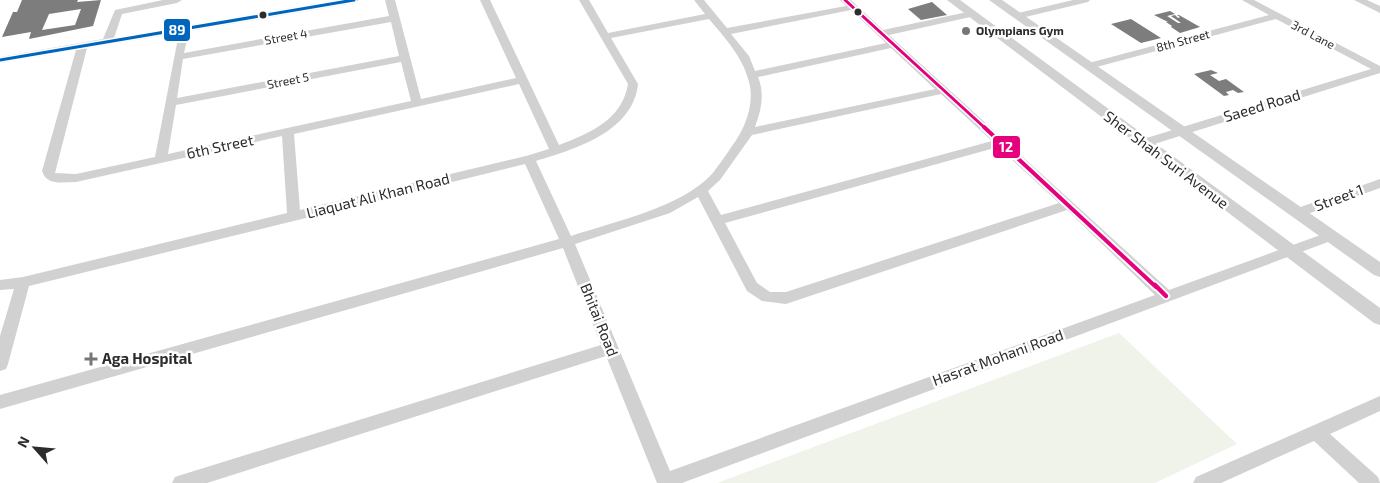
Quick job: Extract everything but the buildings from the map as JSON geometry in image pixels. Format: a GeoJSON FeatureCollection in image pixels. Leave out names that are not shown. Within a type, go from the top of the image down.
{"type":"FeatureCollection","features":[{"type":"Feature","properties":{"kind":"street"},"geometry":{"type":"LineString","coordinates":[[108,41],[118,12],[177,0]]}},
{"type":"Feature","properties":{"kind":"street"},"geometry":{"type":"LineString","coordinates":[[0,60],[354,0]]}},
{"type":"Feature","properties":{"kind":"street"},"geometry":{"type":"LineString","coordinates":[[390,0],[417,103]]}},
{"type":"Feature","properties":{"kind":"street"},"geometry":{"type":"LineString","coordinates":[[485,0],[556,151]]}},
{"type":"Feature","properties":{"kind":"street","name":"Liaquat Ali Khan Road"},"geometry":{"type":"LineString","coordinates":[[0,285],[24,282],[556,151],[608,125],[627,107],[632,96],[633,84],[607,36],[584,0]]}},
{"type":"Feature","properties":{"kind":"street"},"geometry":{"type":"LineString","coordinates":[[0,402],[567,242],[665,210],[701,190],[716,177],[745,137],[756,108],[756,83],[744,56],[699,0]]}},
{"type":"Feature","properties":{"kind":"street","name":"Sher Shah Suri Avenue"},"geometry":{"type":"LineString","coordinates":[[953,0],[1380,318]]}},
{"type":"Feature","properties":{"kind":"street","name":"Sher Shah Suri Avenue"},"geometry":{"type":"LineString","coordinates":[[995,0],[1380,271]]}},
{"type":"Feature","properties":{"kind":"street"},"geometry":{"type":"LineString","coordinates":[[1017,16],[1085,0]]}},
{"type":"Feature","properties":{"kind":"street","name":"3rd Lane"},"geometry":{"type":"LineString","coordinates":[[1247,0],[1380,70]]}},
{"type":"Feature","properties":{"kind":"street"},"geometry":{"type":"LineString","coordinates":[[1359,0],[1380,10]]}},
{"type":"Feature","properties":{"kind":"street"},"geometry":{"type":"LineString","coordinates":[[724,32],[849,3],[1070,205],[1166,296]]}},
{"type":"Feature","properties":{"kind":"street"},"geometry":{"type":"LineString","coordinates":[[882,33],[972,14]]}},
{"type":"Feature","properties":{"kind":"street"},"geometry":{"type":"LineString","coordinates":[[607,36],[711,16]]}},
{"type":"Feature","properties":{"kind":"street","name":"8th Street"},"geometry":{"type":"LineString","coordinates":[[1089,66],[1277,16]]}},
{"type":"Feature","properties":{"kind":"street","name":"Street 4"},"geometry":{"type":"LineString","coordinates":[[178,56],[394,18]]}},
{"type":"Feature","properties":{"kind":"street"},"geometry":{"type":"LineString","coordinates":[[160,160],[178,56],[185,28]]}},
{"type":"Feature","properties":{"kind":"street"},"geometry":{"type":"LineString","coordinates":[[752,75],[894,44]]}},
{"type":"Feature","properties":{"kind":"street","name":"6th Street"},"geometry":{"type":"LineString","coordinates":[[84,45],[48,170],[50,177],[76,178],[523,80]]}},
{"type":"Feature","properties":{"kind":"street","name":"Street 5"},"geometry":{"type":"LineString","coordinates":[[170,103],[405,58]]}},
{"type":"Feature","properties":{"kind":"street","name":"Saeed Road"},"geometry":{"type":"LineString","coordinates":[[1144,143],[1380,70]]}},
{"type":"Feature","properties":{"kind":"street"},"geometry":{"type":"LineString","coordinates":[[747,132],[944,90]]}},
{"type":"Feature","properties":{"kind":"street"},"geometry":{"type":"LineString","coordinates":[[288,132],[294,216]]}},
{"type":"Feature","properties":{"kind":"street"},"geometry":{"type":"LineString","coordinates":[[717,221],[1001,142]]}},
{"type":"Feature","properties":{"kind":"street","name":"Bhitai Road"},"geometry":{"type":"LineString","coordinates":[[529,159],[567,242],[666,482]]}},
{"type":"Feature","properties":{"kind":"street","name":"Street 1"},"geometry":{"type":"LineString","coordinates":[[1297,213],[1380,183]]}},
{"type":"Feature","properties":{"kind":"street"},"geometry":{"type":"LineString","coordinates":[[701,190],[752,287],[767,297],[786,298],[1070,205]]}},
{"type":"Feature","properties":{"kind":"street","name":"Hasrat Mohani Road"},"geometry":{"type":"LineString","coordinates":[[666,482],[1331,236]]}},
{"type":"Feature","properties":{"kind":"street"},"geometry":{"type":"LineString","coordinates":[[0,364],[24,282]]}},
{"type":"Feature","properties":{"kind":"street"},"geometry":{"type":"LineString","coordinates":[[181,483],[611,348]]}},
{"type":"Feature","properties":{"kind":"street"},"geometry":{"type":"LineString","coordinates":[[1202,483],[1380,403]]}},
{"type":"Feature","properties":{"kind":"street"},"geometry":{"type":"LineString","coordinates":[[1316,432],[1372,483]]}},
{"type":"Feature","properties":{"kind":"shaded area"},"geometry":{"type":"Polygon","coordinates":[[[1119,333],[1237,444],[1155,483],[717,483],[1119,333]]]}},
{"type":"Feature","properties":{"kind":"transit line","name":"89"},"geometry":{"type":"LineString","coordinates":[[0,60],[354,0]]}},
{"type":"Feature","properties":{"kind":"transit line","name":"12"},"geometry":{"type":"LineString","coordinates":[[845,0],[1166,296]]}},
{"type":"Feature","properties":{"kind":"place","name":"Olympians Gym"},"geometry":{"type":"Point","coordinates":[966,31]}},
{"type":"Feature","properties":{"kind":"place","name":"Aga Hospital"},"geometry":{"type":"Point","coordinates":[91,359]}}]}
